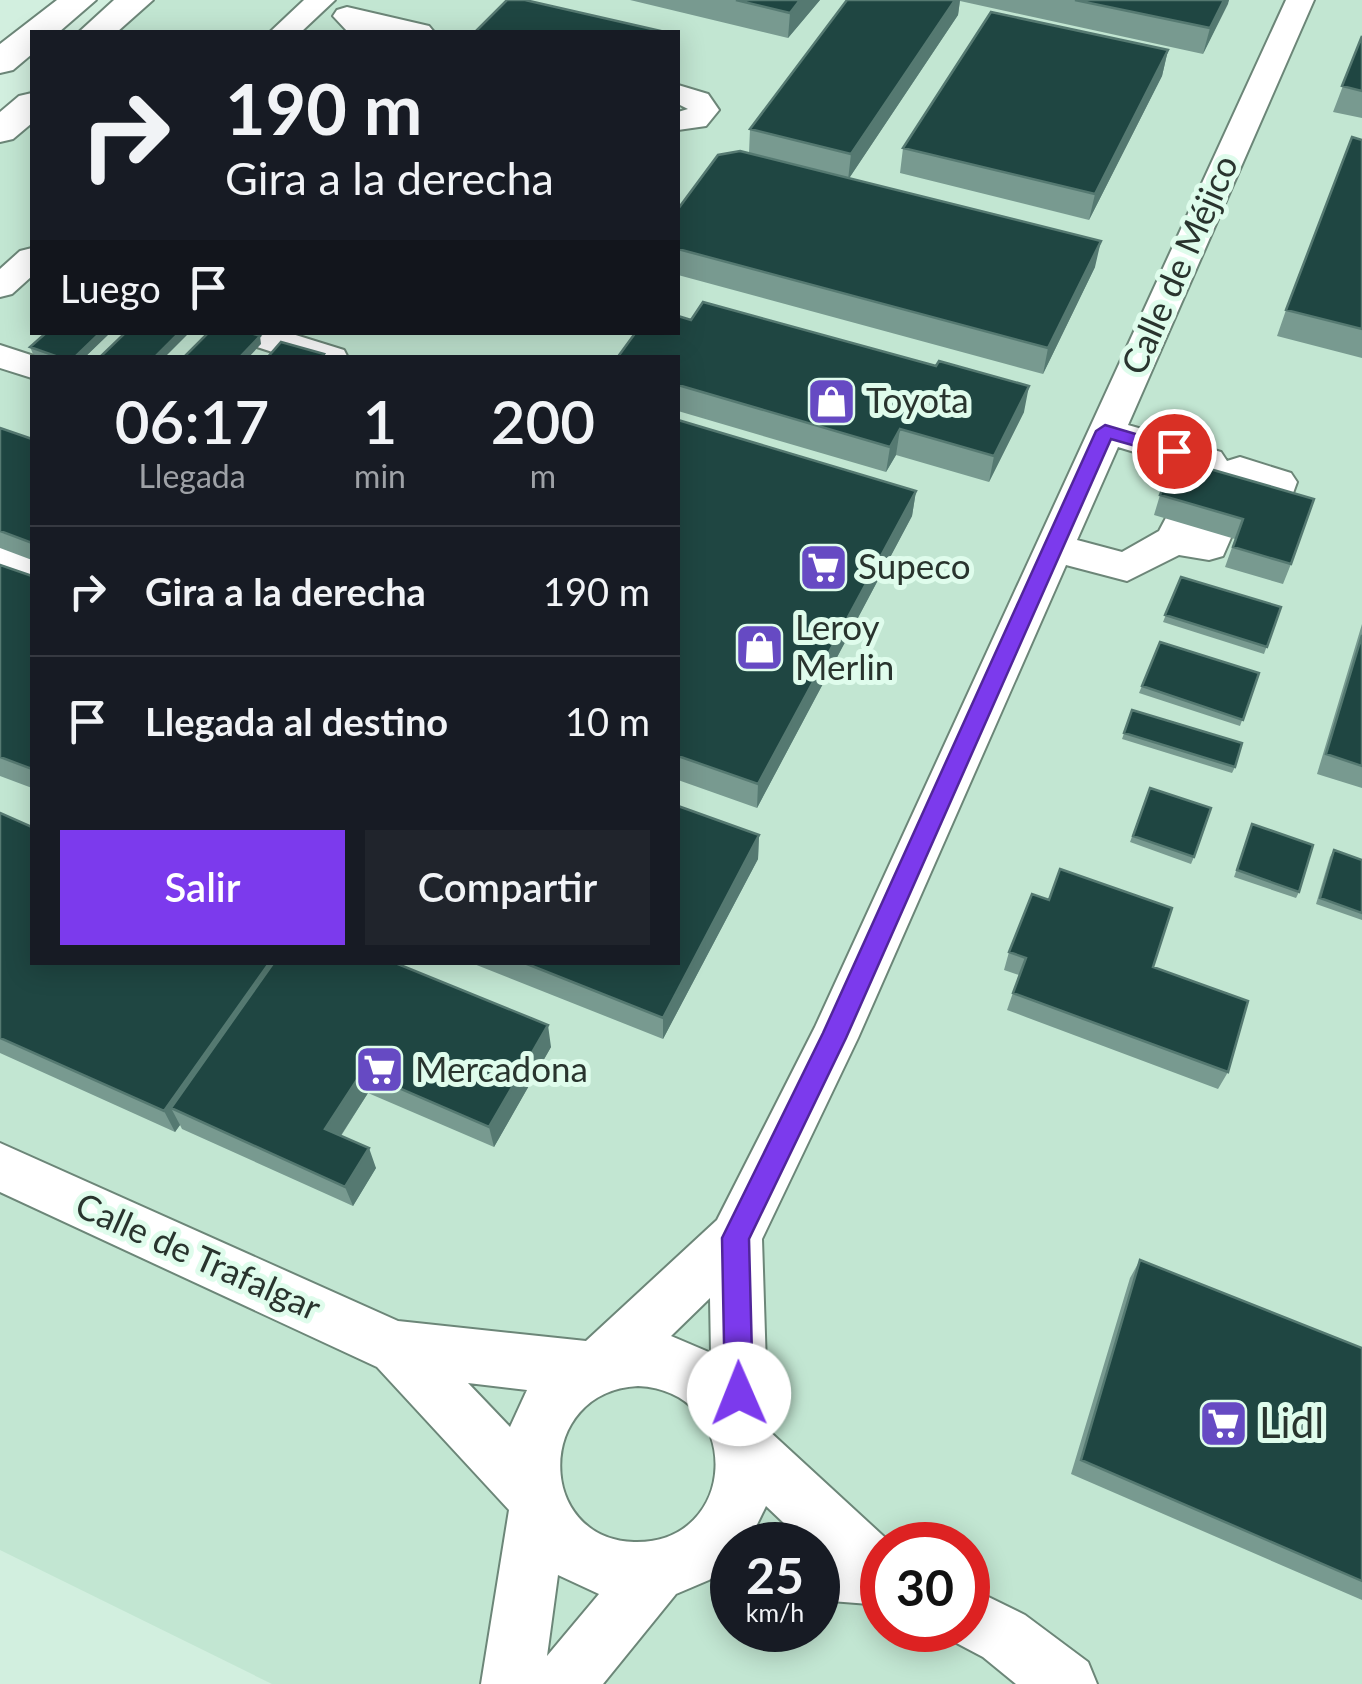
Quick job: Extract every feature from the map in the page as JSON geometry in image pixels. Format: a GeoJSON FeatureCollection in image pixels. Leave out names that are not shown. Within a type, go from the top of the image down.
{"type":"FeatureCollection","features":[{"type":"Feature","properties":{"kind":"highway"},"geometry":{"type":"LineString","coordinates":[[40,30],[79,0]]}},
{"type":"Feature","properties":{"kind":"highway"},"geometry":{"type":"LineString","coordinates":[[98,30],[136,0]]}},
{"type":"Feature","properties":{"kind":"highway"},"geometry":{"type":"LineString","coordinates":[[122,30],[160,0]]}},
{"type":"Feature","properties":{"kind":"highway"},"geometry":{"type":"LineString","coordinates":[[0,62],[30,38]]}},
{"type":"Feature","properties":{"kind":"highway"},"geometry":{"type":"LineString","coordinates":[[0,110],[30,86]]}},
{"type":"Feature","properties":{"kind":"highway"},"geometry":{"type":"LineString","coordinates":[[0,131],[30,106]]}},
{"type":"Feature","properties":{"kind":"street","name":"Calle de Méjico"},"geometry":{"type":"LineString","coordinates":[[597,1366],[736,1238],[834,1038],[1300,0]]}},
{"type":"Feature","properties":{"kind":"street"},"geometry":{"type":"LineString","coordinates":[[286,30],[316,4],[356,24],[403,30]]}},
{"type":"Feature","properties":{"kind":"street"},"geometry":{"type":"LineString","coordinates":[[680,95],[698,100],[704,110],[695,119],[680,121]]}},
{"type":"Feature","properties":{"kind":"street"},"geometry":{"type":"LineString","coordinates":[[257,335],[321,355]]}},
{"type":"Feature","properties":{"kind":"street"},"geometry":{"type":"LineString","coordinates":[[0,356],[30,365]]}},
{"type":"Feature","properties":{"kind":"street"},"geometry":{"type":"LineString","coordinates":[[1105,431],[1210,512]]}},
{"type":"Feature","properties":{"kind":"street"},"geometry":{"type":"LineString","coordinates":[[1053,548],[1127,567],[1210,512],[1278,482],[1270,509]]}},
{"type":"Feature","properties":{"kind":"street"},"geometry":{"type":"LineString","coordinates":[[0,559],[30,569]]}},
{"type":"Feature","properties":{"kind":"street","name":"Calle de Trafalgar"},"geometry":{"type":"LineString","coordinates":[[0,1167],[396,1348],[597,1366]]}},
{"type":"Feature","properties":{"kind":"street","name":"Calle de Méjico"},"geometry":{"type":"LineString","coordinates":[[736,1238],[741,1439]]}},
{"type":"Feature","properties":{"kind":"street","name":"Calle de Trafalgar"},"geometry":{"type":"LineString","coordinates":[[396,1348],[538,1502]]}},
{"type":"Feature","properties":{"kind":"street"},"geometry":{"type":"LineString","coordinates":[[563,1684],[664,1570],[690,1560],[718,1535],[737,1504],[744,1468],[741,1439],[725,1400],[701,1376],[670,1360],[637,1356],[597,1366],[550,1404],[536,1437],[532,1472],[538,1502],[558,1538],[585,1561],[620,1573],[664,1570],[710,1569]]}},
{"type":"Feature","properties":{"kind":"street"},"geometry":{"type":"LineString","coordinates":[[741,1439],[860,1554]]}},
{"type":"Feature","properties":{"kind":"street"},"geometry":{"type":"LineString","coordinates":[[512,1684],[538,1502]]}},
{"type":"Feature","properties":{"kind":"street"},"geometry":{"type":"LineString","coordinates":[[990,1628],[1066,1684]]}},
{"type":"Feature","properties":{"kind":"shaded area"},"geometry":{"type":"Polygon","coordinates":[[[142,0],[1362,0],[1362,1684],[272,1684],[0,1550],[0,114],[30,90],[30,335],[680,335],[680,30],[104,30],[142,0]]]}},
{"type":"Feature","properties":{"kind":"building"},"geometry":{"type":"Polygon","coordinates":[[[507,0],[525,0],[656,30],[477,30],[507,0]]]}},
{"type":"Feature","properties":{"kind":"building"},"geometry":{"type":"Polygon","coordinates":[[[736,0],[800,0],[790,13],[736,0]]]}},
{"type":"Feature","properties":{"kind":"building"},"geometry":{"type":"Polygon","coordinates":[[[847,0],[955,0],[851,154],[750,129],[847,0]]]}},
{"type":"Feature","properties":{"kind":"building"},"geometry":{"type":"Polygon","coordinates":[[[1075,0],[1224,0],[1210,28],[1075,0]]]}},
{"type":"Feature","properties":{"kind":"building"},"geometry":{"type":"Polygon","coordinates":[[[991,12],[1168,50],[1095,194],[903,148],[991,12]]]}},
{"type":"Feature","properties":{"kind":"building"},"geometry":{"type":"Polygon","coordinates":[[[1362,36],[1362,91],[1342,86],[1362,36]]]}},
{"type":"Feature","properties":{"kind":"building"},"geometry":{"type":"Polygon","coordinates":[[[1352,137],[1362,140],[1362,329],[1286,310],[1352,137]]]}},
{"type":"Feature","properties":{"kind":"building"},"geometry":{"type":"Polygon","coordinates":[[[740,151],[1101,241],[1048,348],[680,250],[680,206],[718,155],[740,151]]]}},
{"type":"Feature","properties":{"kind":"building","name":"Toyota"},"geometry":{"type":"Polygon","coordinates":[[[703,302],[936,366],[939,361],[1029,386],[994,456],[900,429],[890,447],[680,386],[680,355],[619,355],[634,335],[680,335],[680,317],[691,320],[703,302]]]}},
{"type":"Feature","properties":{"kind":"building"},"geometry":{"type":"Polygon","coordinates":[[[44,335],[98,335],[77,355],[53,355],[30,347],[44,335]]]}},
{"type":"Feature","properties":{"kind":"building"},"geometry":{"type":"Polygon","coordinates":[[[123,335],[177,335],[157,355],[102,355],[123,335]]]}},
{"type":"Feature","properties":{"kind":"building"},"geometry":{"type":"Polygon","coordinates":[[[206,335],[260,336],[242,355],[186,355],[206,335]]]}},
{"type":"Feature","properties":{"kind":"building"},"geometry":{"type":"Polygon","coordinates":[[[281,342],[324,354],[323,355],[270,355],[281,342]]]}},
{"type":"Feature","properties":{"kind":"building","name":"Leroy Merlin"},"geometry":{"type":"Polygon","coordinates":[[[680,421],[916,491],[758,784],[680,757],[680,421]]]}},
{"type":"Feature","properties":{"kind":"building"},"geometry":{"type":"Polygon","coordinates":[[[0,428],[30,438],[30,542],[0,531],[0,428]]]}},
{"type":"Feature","properties":{"kind":"building"},"geometry":{"type":"Polygon","coordinates":[[[1175,459],[1314,499],[1291,564],[1233,547],[1243,519],[1160,495],[1175,459]]]}},
{"type":"Feature","properties":{"kind":"building"},"geometry":{"type":"Polygon","coordinates":[[[0,565],[30,575],[30,768],[0,757],[0,565]]]}},
{"type":"Feature","properties":{"kind":"building"},"geometry":{"type":"Polygon","coordinates":[[[1181,577],[1281,607],[1267,647],[1165,615],[1181,577]]]}},
{"type":"Feature","properties":{"kind":"building"},"geometry":{"type":"Polygon","coordinates":[[[1362,635],[1362,766],[1326,754],[1362,635]]]}},
{"type":"Feature","properties":{"kind":"building"},"geometry":{"type":"Polygon","coordinates":[[[1160,642],[1259,673],[1243,720],[1142,686],[1160,642]]]}},
{"type":"Feature","properties":{"kind":"building"},"geometry":{"type":"Polygon","coordinates":[[[1132,710],[1242,743],[1235,767],[1124,733],[1132,710]]]}},
{"type":"Feature","properties":{"kind":"building"},"geometry":{"type":"Polygon","coordinates":[[[1150,788],[1211,808],[1194,857],[1133,836],[1150,788]]]}},
{"type":"Feature","properties":{"kind":"building"},"geometry":{"type":"Polygon","coordinates":[[[680,807],[759,835],[663,1018],[530,965],[680,965],[680,807]]]}},
{"type":"Feature","properties":{"kind":"building"},"geometry":{"type":"Polygon","coordinates":[[[0,813],[30,826],[30,965],[268,965],[164,1111],[0,1038],[0,813]]]}},
{"type":"Feature","properties":{"kind":"building"},"geometry":{"type":"Polygon","coordinates":[[[1252,824],[1313,845],[1299,892],[1237,870],[1252,824]]]}},
{"type":"Feature","properties":{"kind":"building"},"geometry":{"type":"Polygon","coordinates":[[[1334,850],[1362,860],[1362,913],[1320,898],[1334,850]]]}},
{"type":"Feature","properties":{"kind":"building"},"geometry":{"type":"Polygon","coordinates":[[[1060,869],[1172,908],[1153,967],[1248,1001],[1228,1072],[1013,993],[1026,958],[1009,952],[1032,894],[1049,900],[1060,869]]]}},
{"type":"Feature","properties":{"kind":"building","name":"Mercadona"},"geometry":{"type":"Polygon","coordinates":[[[272,965],[400,965],[548,1025],[489,1127],[362,1072],[325,1129],[369,1148],[345,1187],[171,1108],[272,965]]]}},
{"type":"Feature","properties":{"kind":"building","name":"Lidl"},"geometry":{"type":"Polygon","coordinates":[[[1140,1260],[1362,1348],[1362,1581],[1081,1460],[1140,1260]]]}},
{"type":"Feature","properties":{"kind":"place","name":"Toyota"},"geometry":{"type":"Point","coordinates":[831,401]}},
{"type":"Feature","properties":{"kind":"place","name":"Supeco"},"geometry":{"type":"Point","coordinates":[823,567]}},
{"type":"Feature","properties":{"kind":"place","name":"Leroy Merlin"},"geometry":{"type":"Point","coordinates":[760,648]}},
{"type":"Feature","properties":{"kind":"place","name":"Mercadona"},"geometry":{"type":"Point","coordinates":[380,1070]}},
{"type":"Feature","properties":{"kind":"place","name":"Lidl"},"geometry":{"type":"Point","coordinates":[1224,1423]}},
{"type":"Feature","properties":{"kind":"route"},"geometry":{"type":"LineString","coordinates":[[739,1394],[736,1238],[834,1038],[1105,431],[1174,451]]}}]}
